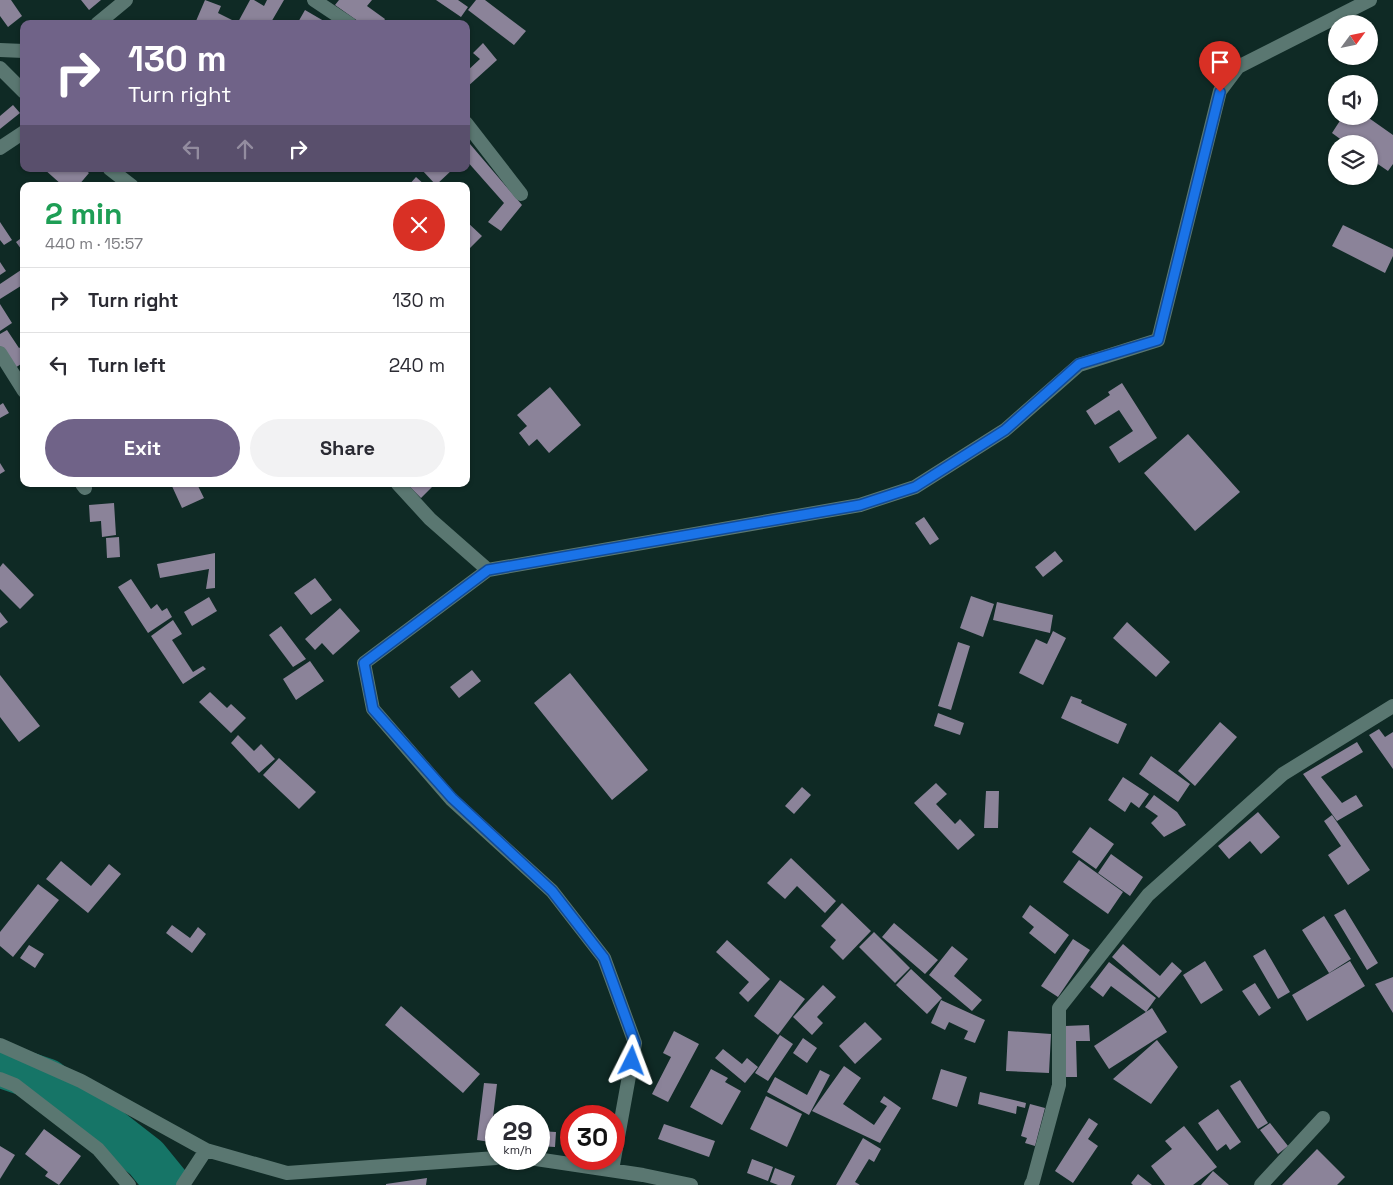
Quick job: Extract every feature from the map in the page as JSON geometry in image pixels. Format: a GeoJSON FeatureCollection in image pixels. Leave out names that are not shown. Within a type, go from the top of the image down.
{"type":"FeatureCollection","features":[{"type":"Feature","properties":{"kind":"street"},"geometry":{"type":"LineString","coordinates":[[102,20],[126,0]]}},
{"type":"Feature","properties":{"kind":"street"},"geometry":{"type":"LineString","coordinates":[[314,0],[344,20]]}},
{"type":"Feature","properties":{"kind":"street"},"geometry":{"type":"LineString","coordinates":[[624,1105],[635,1043],[604,958],[552,891],[452,798],[373,709],[364,663],[488,570],[860,505],[915,487],[1005,430],[1079,364],[1158,340],[1220,92],[1238,68],[1370,0]]}},
{"type":"Feature","properties":{"kind":"street"},"geometry":{"type":"LineString","coordinates":[[0,50],[20,51]]}},
{"type":"Feature","properties":{"kind":"street"},"geometry":{"type":"LineString","coordinates":[[0,68],[20,88]]}},
{"type":"Feature","properties":{"kind":"street"},"geometry":{"type":"LineString","coordinates":[[470,128],[522,194]]}},
{"type":"Feature","properties":{"kind":"street"},"geometry":{"type":"LineString","coordinates":[[0,148],[20,135]]}},
{"type":"Feature","properties":{"kind":"street"},"geometry":{"type":"LineString","coordinates":[[114,172],[127,182]]}},
{"type":"Feature","properties":{"kind":"street"},"geometry":{"type":"LineString","coordinates":[[0,353],[20,385]]}},
{"type":"Feature","properties":{"kind":"street"},"geometry":{"type":"LineString","coordinates":[[401,487],[430,519],[488,570]]}},
{"type":"Feature","properties":{"kind":"street"},"geometry":{"type":"LineString","coordinates":[[1030,1185],[1033,1181],[1059,1084],[1060,1008],[1155,889],[1283,774],[1393,706]]}},
{"type":"Feature","properties":{"kind":"street"},"geometry":{"type":"LineString","coordinates":[[0,1045],[81,1081],[206,1150],[287,1173],[485,1159]]}},
{"type":"Feature","properties":{"kind":"street"},"geometry":{"type":"LineString","coordinates":[[0,1079],[15,1085],[98,1149],[129,1185]]}},
{"type":"Feature","properties":{"kind":"street"},"geometry":{"type":"LineString","coordinates":[[1261,1185],[1323,1118]]}},
{"type":"Feature","properties":{"kind":"street"},"geometry":{"type":"LineString","coordinates":[[187,1183],[206,1150]]}},
{"type":"Feature","properties":{"kind":"street"},"geometry":{"type":"LineString","coordinates":[[612,1170],[641,1180],[691,1185]]}},
{"type":"Feature","properties":{"kind":"building"},"geometry":{"type":"Polygon","coordinates":[[[0,0],[11,0],[22,16],[8,27],[0,16],[0,0]]]}},
{"type":"Feature","properties":{"kind":"building"},"geometry":{"type":"Polygon","coordinates":[[[81,0],[101,0],[89,10],[81,0]]]}},
{"type":"Feature","properties":{"kind":"building"},"geometry":{"type":"Polygon","coordinates":[[[205,0],[221,6],[218,13],[232,20],[196,20],[205,0]]]}},
{"type":"Feature","properties":{"kind":"building"},"geometry":{"type":"Polygon","coordinates":[[[250,0],[254,0],[264,6],[267,0],[284,0],[272,20],[239,20],[250,0]]]}},
{"type":"Feature","properties":{"kind":"building"},"geometry":{"type":"Polygon","coordinates":[[[339,0],[372,0],[367,6],[385,19],[356,20],[335,5],[339,0]]]}},
{"type":"Feature","properties":{"kind":"building"},"geometry":{"type":"Polygon","coordinates":[[[436,0],[458,0],[468,7],[461,17],[436,0]]]}},
{"type":"Feature","properties":{"kind":"building"},"geometry":{"type":"Polygon","coordinates":[[[476,0],[485,0],[526,31],[514,45],[468,10],[476,0]]]}},
{"type":"Feature","properties":{"kind":"building"},"geometry":{"type":"Polygon","coordinates":[[[305,10],[322,20],[299,20],[305,10]]]}},
{"type":"Feature","properties":{"kind":"building"},"geometry":{"type":"Polygon","coordinates":[[[483,43],[497,60],[470,84],[470,68],[480,59],[473,53],[483,43]]]}},
{"type":"Feature","properties":{"kind":"building"},"geometry":{"type":"Polygon","coordinates":[[[13,105],[20,113],[0,129],[0,116],[13,105]]]}},
{"type":"Feature","properties":{"kind":"building"},"geometry":{"type":"Polygon","coordinates":[[[1378,124],[1393,135],[1393,164],[1388,171],[1378,164],[1378,135],[1335,135],[1332,133],[1337,125],[1378,124]]]}},
{"type":"Feature","properties":{"kind":"building"},"geometry":{"type":"Polygon","coordinates":[[[470,144],[522,205],[501,231],[488,222],[504,203],[470,165],[470,144]]]}},
{"type":"Feature","properties":{"kind":"building"},"geometry":{"type":"Polygon","coordinates":[[[47,172],[89,173],[81,182],[59,182],[47,172]]]}},
{"type":"Feature","properties":{"kind":"building"},"geometry":{"type":"Polygon","coordinates":[[[424,172],[450,172],[439,182],[433,182],[424,172]]]}},
{"type":"Feature","properties":{"kind":"building"},"geometry":{"type":"Polygon","coordinates":[[[416,177],[422,182],[412,182],[416,177]]]}},
{"type":"Feature","properties":{"kind":"building"},"geometry":{"type":"Polygon","coordinates":[[[0,222],[12,240],[4,245],[0,240],[0,222]]]}},
{"type":"Feature","properties":{"kind":"building"},"geometry":{"type":"Polygon","coordinates":[[[470,225],[482,236],[470,248],[470,225]]]}},
{"type":"Feature","properties":{"kind":"building"},"geometry":{"type":"Polygon","coordinates":[[[1343,225],[1393,249],[1393,256],[1385,273],[1332,246],[1343,225]]]}},
{"type":"Feature","properties":{"kind":"building"},"geometry":{"type":"Polygon","coordinates":[[[20,239],[20,248],[16,242],[20,239]]]}},
{"type":"Feature","properties":{"kind":"building"},"geometry":{"type":"Polygon","coordinates":[[[0,262],[6,271],[0,275],[0,262]]]}},
{"type":"Feature","properties":{"kind":"building"},"geometry":{"type":"Polygon","coordinates":[[[20,271],[20,286],[0,299],[0,284],[20,271]]]}},
{"type":"Feature","properties":{"kind":"building"},"geometry":{"type":"Polygon","coordinates":[[[0,304],[12,323],[0,331],[0,304]]]}},
{"type":"Feature","properties":{"kind":"building"},"geometry":{"type":"Polygon","coordinates":[[[7,330],[20,347],[20,365],[15,368],[0,346],[0,334],[7,330]]]}},
{"type":"Feature","properties":{"kind":"building"},"geometry":{"type":"Polygon","coordinates":[[[1122,383],[1157,438],[1119,463],[1109,447],[1133,431],[1119,410],[1095,425],[1086,411],[1110,395],[1108,392],[1122,383]]]}},
{"type":"Feature","properties":{"kind":"building"},"geometry":{"type":"Polygon","coordinates":[[[550,387],[581,425],[549,453],[537,439],[529,446],[519,433],[527,426],[517,415],[550,387]]]}},
{"type":"Feature","properties":{"kind":"building"},"geometry":{"type":"Polygon","coordinates":[[[3,403],[9,413],[0,418],[0,405],[3,403]]]}},
{"type":"Feature","properties":{"kind":"building"},"geometry":{"type":"Polygon","coordinates":[[[1188,434],[1240,492],[1195,531],[1144,473],[1188,434]]]}},
{"type":"Feature","properties":{"kind":"building"},"geometry":{"type":"Polygon","coordinates":[[[0,463],[5,471],[0,474],[0,463]]]}},
{"type":"Feature","properties":{"kind":"building"},"geometry":{"type":"Polygon","coordinates":[[[172,487],[198,487],[204,498],[182,508],[172,487]]]}},
{"type":"Feature","properties":{"kind":"building"},"geometry":{"type":"Polygon","coordinates":[[[410,487],[432,487],[421,498],[410,487]]]}},
{"type":"Feature","properties":{"kind":"building"},"geometry":{"type":"Polygon","coordinates":[[[114,503],[116,535],[102,537],[101,521],[90,522],[89,505],[114,503]]]}},
{"type":"Feature","properties":{"kind":"building"},"geometry":{"type":"Polygon","coordinates":[[[924,517],[939,539],[930,545],[915,523],[924,517]]]}},
{"type":"Feature","properties":{"kind":"building"},"geometry":{"type":"Polygon","coordinates":[[[119,537],[120,557],[107,558],[106,538],[119,537]]]}},
{"type":"Feature","properties":{"kind":"building"},"geometry":{"type":"Polygon","coordinates":[[[1055,551],[1063,561],[1043,577],[1035,567],[1055,551]]]}},
{"type":"Feature","properties":{"kind":"building"},"geometry":{"type":"Polygon","coordinates":[[[215,553],[215,588],[206,589],[209,569],[160,578],[157,564],[215,553]]]}},
{"type":"Feature","properties":{"kind":"building"},"geometry":{"type":"Polygon","coordinates":[[[3,563],[34,595],[20,609],[0,589],[0,567],[3,563]]]}},
{"type":"Feature","properties":{"kind":"building"},"geometry":{"type":"Polygon","coordinates":[[[315,578],[332,600],[311,615],[294,593],[315,578]]]}},
{"type":"Feature","properties":{"kind":"building"},"geometry":{"type":"Polygon","coordinates":[[[131,579],[151,609],[157,604],[162,611],[167,608],[172,617],[148,633],[118,587],[131,579]]]}},
{"type":"Feature","properties":{"kind":"building"},"geometry":{"type":"Polygon","coordinates":[[[971,596],[994,604],[983,637],[960,628],[971,596]]]}},
{"type":"Feature","properties":{"kind":"building"},"geometry":{"type":"Polygon","coordinates":[[[209,597],[217,611],[192,626],[184,612],[209,597]]]}},
{"type":"Feature","properties":{"kind":"building"},"geometry":{"type":"Polygon","coordinates":[[[997,602],[1053,615],[1050,633],[993,620],[997,602]]]}},
{"type":"Feature","properties":{"kind":"building"},"geometry":{"type":"Polygon","coordinates":[[[340,608],[360,631],[333,655],[322,643],[315,650],[305,639],[340,608]]]}},
{"type":"Feature","properties":{"kind":"building"},"geometry":{"type":"Polygon","coordinates":[[[0,612],[8,622],[0,628],[0,612]]]}},
{"type":"Feature","properties":{"kind":"building"},"geometry":{"type":"Polygon","coordinates":[[[173,620],[182,634],[172,640],[193,672],[203,666],[206,669],[183,684],[151,636],[173,620]]]}},
{"type":"Feature","properties":{"kind":"building"},"geometry":{"type":"Polygon","coordinates":[[[1127,622],[1170,662],[1156,677],[1113,638],[1127,622]]]}},
{"type":"Feature","properties":{"kind":"building"},"geometry":{"type":"Polygon","coordinates":[[[281,626],[306,659],[293,667],[269,635],[281,626]]]}},
{"type":"Feature","properties":{"kind":"building"},"geometry":{"type":"Polygon","coordinates":[[[1053,631],[1066,638],[1043,685],[1019,673],[1036,639],[1047,644],[1053,631]]]}},
{"type":"Feature","properties":{"kind":"building"},"geometry":{"type":"Polygon","coordinates":[[[958,642],[970,646],[951,710],[938,706],[958,642]]]}},
{"type":"Feature","properties":{"kind":"building"},"geometry":{"type":"Polygon","coordinates":[[[310,661],[324,681],[296,700],[283,679],[310,661]]]}},
{"type":"Feature","properties":{"kind":"building"},"geometry":{"type":"Polygon","coordinates":[[[472,670],[481,681],[459,698],[450,687],[472,670]]]}},
{"type":"Feature","properties":{"kind":"building"},"geometry":{"type":"Polygon","coordinates":[[[570,673],[648,770],[612,800],[534,703],[570,673]]]}},
{"type":"Feature","properties":{"kind":"building"},"geometry":{"type":"Polygon","coordinates":[[[0,675],[40,726],[19,742],[0,717],[0,675]]]}},
{"type":"Feature","properties":{"kind":"building"},"geometry":{"type":"Polygon","coordinates":[[[210,692],[227,708],[231,704],[246,718],[231,733],[199,702],[210,692]]]}},
{"type":"Feature","properties":{"kind":"building"},"geometry":{"type":"Polygon","coordinates":[[[1071,696],[1082,700],[1081,703],[1127,724],[1118,744],[1061,718],[1071,696]]]}},
{"type":"Feature","properties":{"kind":"building"},"geometry":{"type":"Polygon","coordinates":[[[938,713],[964,723],[960,735],[934,726],[938,713]]]}},
{"type":"Feature","properties":{"kind":"building"},"geometry":{"type":"Polygon","coordinates":[[[1220,722],[1237,737],[1195,786],[1178,771],[1220,722]]]}},
{"type":"Feature","properties":{"kind":"building"},"geometry":{"type":"Polygon","coordinates":[[[1379,729],[1385,737],[1393,732],[1393,769],[1369,735],[1379,729]]]}},
{"type":"Feature","properties":{"kind":"building"},"geometry":{"type":"Polygon","coordinates":[[[238,735],[254,751],[261,744],[275,759],[259,773],[231,743],[238,735]]]}},
{"type":"Feature","properties":{"kind":"building"},"geometry":{"type":"Polygon","coordinates":[[[1357,742],[1363,752],[1321,777],[1342,803],[1356,795],[1363,806],[1337,821],[1303,774],[1357,742]]]}},
{"type":"Feature","properties":{"kind":"building"},"geometry":{"type":"Polygon","coordinates":[[[1151,756],[1190,784],[1178,802],[1139,774],[1151,756]]]}},
{"type":"Feature","properties":{"kind":"building"},"geometry":{"type":"Polygon","coordinates":[[[279,758],[316,792],[299,809],[263,775],[279,758]]]}},
{"type":"Feature","properties":{"kind":"building"},"geometry":{"type":"Polygon","coordinates":[[[1123,777],[1149,794],[1139,808],[1131,802],[1125,812],[1108,800],[1123,777]]]}},
{"type":"Feature","properties":{"kind":"building"},"geometry":{"type":"Polygon","coordinates":[[[936,783],[947,794],[936,804],[955,824],[960,819],[975,835],[958,850],[914,803],[936,783]]]}},
{"type":"Feature","properties":{"kind":"building"},"geometry":{"type":"Polygon","coordinates":[[[802,787],[811,795],[794,814],[785,806],[802,787]]]}},
{"type":"Feature","properties":{"kind":"building"},"geometry":{"type":"Polygon","coordinates":[[[986,791],[999,791],[998,828],[984,828],[986,791]]]}},
{"type":"Feature","properties":{"kind":"building"},"geometry":{"type":"Polygon","coordinates":[[[1154,795],[1177,812],[1186,825],[1164,837],[1151,823],[1158,816],[1145,807],[1154,795]]]}},
{"type":"Feature","properties":{"kind":"building"},"geometry":{"type":"Polygon","coordinates":[[[1258,812],[1280,837],[1261,854],[1250,841],[1229,859],[1218,846],[1258,812]]]}},
{"type":"Feature","properties":{"kind":"building"},"geometry":{"type":"Polygon","coordinates":[[[1332,815],[1370,870],[1348,885],[1328,855],[1341,846],[1324,821],[1332,815]]]}},
{"type":"Feature","properties":{"kind":"building"},"geometry":{"type":"Polygon","coordinates":[[[1090,827],[1114,844],[1096,869],[1072,852],[1090,827]]]}},
{"type":"Feature","properties":{"kind":"building"},"geometry":{"type":"Polygon","coordinates":[[[1111,854],[1143,877],[1130,896],[1098,873],[1111,854]]]}},
{"type":"Feature","properties":{"kind":"building"},"geometry":{"type":"Polygon","coordinates":[[[791,858],[836,901],[825,913],[797,886],[785,899],[767,883],[791,858]]]}},
{"type":"Feature","properties":{"kind":"building"},"geometry":{"type":"Polygon","coordinates":[[[1079,860],[1123,892],[1108,914],[1063,882],[1079,860]]]}},
{"type":"Feature","properties":{"kind":"building"},"geometry":{"type":"Polygon","coordinates":[[[61,861],[91,886],[109,864],[121,874],[88,913],[46,879],[61,861]]]}},
{"type":"Feature","properties":{"kind":"building"},"geometry":{"type":"Polygon","coordinates":[[[38,884],[59,900],[13,957],[0,946],[0,932],[38,884]]]}},
{"type":"Feature","properties":{"kind":"building"},"geometry":{"type":"Polygon","coordinates":[[[842,903],[871,931],[843,960],[830,947],[836,940],[821,926],[842,903]]]}},
{"type":"Feature","properties":{"kind":"building"},"geometry":{"type":"Polygon","coordinates":[[[1030,905],[1069,935],[1055,954],[1029,933],[1034,927],[1022,917],[1030,905]]]}},
{"type":"Feature","properties":{"kind":"building"},"geometry":{"type":"Polygon","coordinates":[[[1345,909],[1378,963],[1367,970],[1334,915],[1345,909]]]}},
{"type":"Feature","properties":{"kind":"building"},"geometry":{"type":"Polygon","coordinates":[[[1324,916],[1351,959],[1329,973],[1302,930],[1324,916]]]}},
{"type":"Feature","properties":{"kind":"building"},"geometry":{"type":"Polygon","coordinates":[[[894,923],[938,960],[925,974],[882,937],[894,923]]]}},
{"type":"Feature","properties":{"kind":"building"},"geometry":{"type":"Polygon","coordinates":[[[172,925],[190,938],[198,927],[206,934],[192,953],[166,933],[172,925]]]}},
{"type":"Feature","properties":{"kind":"building"},"geometry":{"type":"Polygon","coordinates":[[[874,932],[910,968],[895,983],[859,947],[874,932]]]}},
{"type":"Feature","properties":{"kind":"building"},"geometry":{"type":"Polygon","coordinates":[[[1073,939],[1090,950],[1058,997],[1041,986],[1073,939]]]}},
{"type":"Feature","properties":{"kind":"building"},"geometry":{"type":"Polygon","coordinates":[[[727,940],[770,979],[748,1002],[739,993],[749,982],[716,952],[727,940]]]}},
{"type":"Feature","properties":{"kind":"building"},"geometry":{"type":"Polygon","coordinates":[[[1123,944],[1160,976],[1172,962],[1182,971],[1159,998],[1112,957],[1123,944]]]}},
{"type":"Feature","properties":{"kind":"building"},"geometry":{"type":"Polygon","coordinates":[[[29,945],[44,954],[35,968],[20,958],[29,945]]]}},
{"type":"Feature","properties":{"kind":"building"},"geometry":{"type":"Polygon","coordinates":[[[952,946],[968,959],[954,976],[982,1000],[972,1011],[929,975],[952,946]]]}},
{"type":"Feature","properties":{"kind":"building"},"geometry":{"type":"Polygon","coordinates":[[[1265,949],[1290,992],[1278,999],[1253,956],[1265,949]]]}},
{"type":"Feature","properties":{"kind":"building"},"geometry":{"type":"Polygon","coordinates":[[[1205,961],[1223,990],[1201,1004],[1183,975],[1205,961]]]}},
{"type":"Feature","properties":{"kind":"building"},"geometry":{"type":"Polygon","coordinates":[[[1350,961],[1365,986],[1307,1021],[1292,995],[1350,961]]]}},
{"type":"Feature","properties":{"kind":"building"},"geometry":{"type":"Polygon","coordinates":[[[1109,962],[1156,998],[1146,1012],[1111,986],[1103,997],[1090,987],[1109,962]]]}},
{"type":"Feature","properties":{"kind":"building"},"geometry":{"type":"Polygon","coordinates":[[[911,969],[942,998],[927,1014],[896,985],[911,969]]]}},
{"type":"Feature","properties":{"kind":"building"},"geometry":{"type":"Polygon","coordinates":[[[1393,977],[1393,1013],[1375,984],[1393,977]]]}},
{"type":"Feature","properties":{"kind":"building"},"geometry":{"type":"Polygon","coordinates":[[[780,980],[805,999],[778,1035],[754,1016],[780,980]]]}},
{"type":"Feature","properties":{"kind":"building"},"geometry":{"type":"Polygon","coordinates":[[[1255,983],[1271,1008],[1259,1016],[1242,991],[1255,983]]]}},
{"type":"Feature","properties":{"kind":"building"},"geometry":{"type":"Polygon","coordinates":[[[823,985],[836,997],[817,1017],[823,1023],[812,1035],[793,1017],[823,985]]]}},
{"type":"Feature","properties":{"kind":"building"},"geometry":{"type":"Polygon","coordinates":[[[941,1000],[985,1020],[975,1043],[964,1039],[968,1031],[949,1022],[945,1030],[931,1023],[941,1000]]]}},
{"type":"Feature","properties":{"kind":"building"},"geometry":{"type":"Polygon","coordinates":[[[401,1006],[480,1074],[463,1093],[385,1025],[401,1006]]]}},
{"type":"Feature","properties":{"kind":"building"},"geometry":{"type":"Polygon","coordinates":[[[1152,1008],[1167,1032],[1109,1069],[1094,1046],[1152,1008]]]}},
{"type":"Feature","properties":{"kind":"building"},"geometry":{"type":"Polygon","coordinates":[[[865,1022],[882,1039],[855,1064],[839,1046],[865,1022]]]}},
{"type":"Feature","properties":{"kind":"building"},"geometry":{"type":"Polygon","coordinates":[[[1089,1025],[1090,1041],[1076,1041],[1077,1077],[1066,1077],[1065,1026],[1089,1025]]]}},
{"type":"Feature","properties":{"kind":"building"},"geometry":{"type":"Polygon","coordinates":[[[674,1031],[699,1044],[668,1102],[652,1094],[671,1057],[663,1053],[674,1031]]]}},
{"type":"Feature","properties":{"kind":"building"},"geometry":{"type":"Polygon","coordinates":[[[1008,1031],[1051,1034],[1049,1073],[1006,1071],[1008,1031]]]}},
{"type":"Feature","properties":{"kind":"building"},"geometry":{"type":"Polygon","coordinates":[[[780,1035],[793,1044],[768,1081],[755,1073],[780,1035]]]}},
{"type":"Feature","properties":{"kind":"building"},"geometry":{"type":"Polygon","coordinates":[[[803,1038],[817,1048],[807,1063],[793,1053],[803,1038]]]}},
{"type":"Feature","properties":{"kind":"building"},"geometry":{"type":"Polygon","coordinates":[[[1157,1040],[1178,1067],[1151,1104],[1113,1079],[1157,1040]]]}},
{"type":"Feature","properties":{"kind":"building"},"geometry":{"type":"Polygon","coordinates":[[[723,1049],[742,1064],[747,1058],[758,1067],[745,1083],[715,1058],[723,1049]]]}},
{"type":"Feature","properties":{"kind":"building"},"geometry":{"type":"Polygon","coordinates":[[[844,1066],[861,1078],[843,1104],[874,1125],[887,1106],[880,1102],[884,1096],[901,1108],[880,1143],[812,1111],[844,1066]]]}},
{"type":"Feature","properties":{"kind":"building"},"geometry":{"type":"Polygon","coordinates":[[[711,1069],[728,1078],[725,1082],[741,1091],[722,1125],[690,1107],[711,1069]]]}},
{"type":"Feature","properties":{"kind":"building"},"geometry":{"type":"Polygon","coordinates":[[[941,1069],[967,1077],[957,1107],[932,1099],[941,1069]]]}},
{"type":"Feature","properties":{"kind":"building"},"geometry":{"type":"Polygon","coordinates":[[[820,1070],[830,1075],[809,1115],[767,1092],[775,1077],[807,1095],[820,1070]]]}},
{"type":"Feature","properties":{"kind":"building"},"geometry":{"type":"Polygon","coordinates":[[[1240,1080],[1268,1123],[1258,1129],[1230,1086],[1240,1080]]]}},
{"type":"Feature","properties":{"kind":"building"},"geometry":{"type":"Polygon","coordinates":[[[484,1083],[497,1084],[494,1105],[485,1105],[485,1141],[477,1140],[484,1083]]]}},
{"type":"Feature","properties":{"kind":"building"},"geometry":{"type":"Polygon","coordinates":[[[980,1092],[1026,1103],[1025,1108],[1017,1106],[1016,1114],[978,1104],[980,1092]]]}},
{"type":"Feature","properties":{"kind":"building"},"geometry":{"type":"Polygon","coordinates":[[[766,1096],[802,1114],[787,1147],[750,1129],[766,1096]]]}},
{"type":"Feature","properties":{"kind":"building"},"geometry":{"type":"Polygon","coordinates":[[[1030,1104],[1045,1108],[1035,1146],[1025,1143],[1027,1138],[1021,1136],[1030,1104]]]}},
{"type":"Feature","properties":{"kind":"building"},"geometry":{"type":"Polygon","coordinates":[[[1218,1109],[1241,1142],[1230,1150],[1226,1144],[1217,1151],[1198,1123],[1218,1109]]]}},
{"type":"Feature","properties":{"kind":"building"},"geometry":{"type":"Polygon","coordinates":[[[1089,1118],[1098,1124],[1088,1139],[1098,1146],[1073,1183],[1055,1171],[1089,1118]]]}},
{"type":"Feature","properties":{"kind":"building"},"geometry":{"type":"Polygon","coordinates":[[[1270,1123],[1288,1146],[1278,1154],[1260,1130],[1270,1123]]]}},
{"type":"Feature","properties":{"kind":"building"},"geometry":{"type":"Polygon","coordinates":[[[664,1124],[715,1141],[709,1157],[658,1139],[664,1124]]]}},
{"type":"Feature","properties":{"kind":"building"},"geometry":{"type":"Polygon","coordinates":[[[1184,1126],[1217,1167],[1193,1185],[1165,1185],[1151,1166],[1172,1149],[1165,1141],[1184,1126]]]}},
{"type":"Feature","properties":{"kind":"building"},"geometry":{"type":"Polygon","coordinates":[[[44,1129],[81,1156],[59,1185],[45,1176],[48,1172],[25,1154],[44,1129]]]}},
{"type":"Feature","properties":{"kind":"building"},"geometry":{"type":"Polygon","coordinates":[[[550,1132],[556,1132],[555,1147],[550,1147],[550,1132]]]}},
{"type":"Feature","properties":{"kind":"building"},"geometry":{"type":"Polygon","coordinates":[[[863,1138],[881,1149],[874,1162],[869,1159],[855,1182],[860,1185],[836,1185],[863,1138]]]}},
{"type":"Feature","properties":{"kind":"building"},"geometry":{"type":"Polygon","coordinates":[[[0,1146],[15,1155],[0,1179],[0,1146]]]}},
{"type":"Feature","properties":{"kind":"building"},"geometry":{"type":"Polygon","coordinates":[[[1317,1149],[1345,1177],[1337,1185],[1282,1185],[1317,1149]]]}},
{"type":"Feature","properties":{"kind":"building"},"geometry":{"type":"Polygon","coordinates":[[[752,1159],[773,1167],[768,1181],[747,1173],[752,1159]]]}},
{"type":"Feature","properties":{"kind":"building"},"geometry":{"type":"Polygon","coordinates":[[[775,1168],[795,1176],[791,1185],[778,1185],[770,1182],[775,1168]]]}},
{"type":"Feature","properties":{"kind":"building"},"geometry":{"type":"Polygon","coordinates":[[[1213,1171],[1229,1185],[1201,1185],[1213,1171]]]}},
{"type":"Feature","properties":{"kind":"building"},"geometry":{"type":"Polygon","coordinates":[[[1138,1174],[1152,1185],[1133,1185],[1131,1183],[1138,1174]]]}},
{"type":"Feature","properties":{"kind":"building"},"geometry":{"type":"Polygon","coordinates":[[[427,1178],[426,1185],[386,1185],[386,1184],[427,1178]]]}},
{"type":"Feature","properties":{"kind":"waterway"},"geometry":{"type":"LineString","coordinates":[[0,1065],[47,1081],[146,1158],[168,1185]]}},
{"type":"Feature","properties":{"kind":"route"},"geometry":{"type":"LineString","coordinates":[[632,1061],[635,1043],[604,958],[552,891],[452,798],[373,709],[364,663],[488,570],[860,505],[915,487],[1005,430],[1079,364],[1158,340],[1220,92]]}}]}
